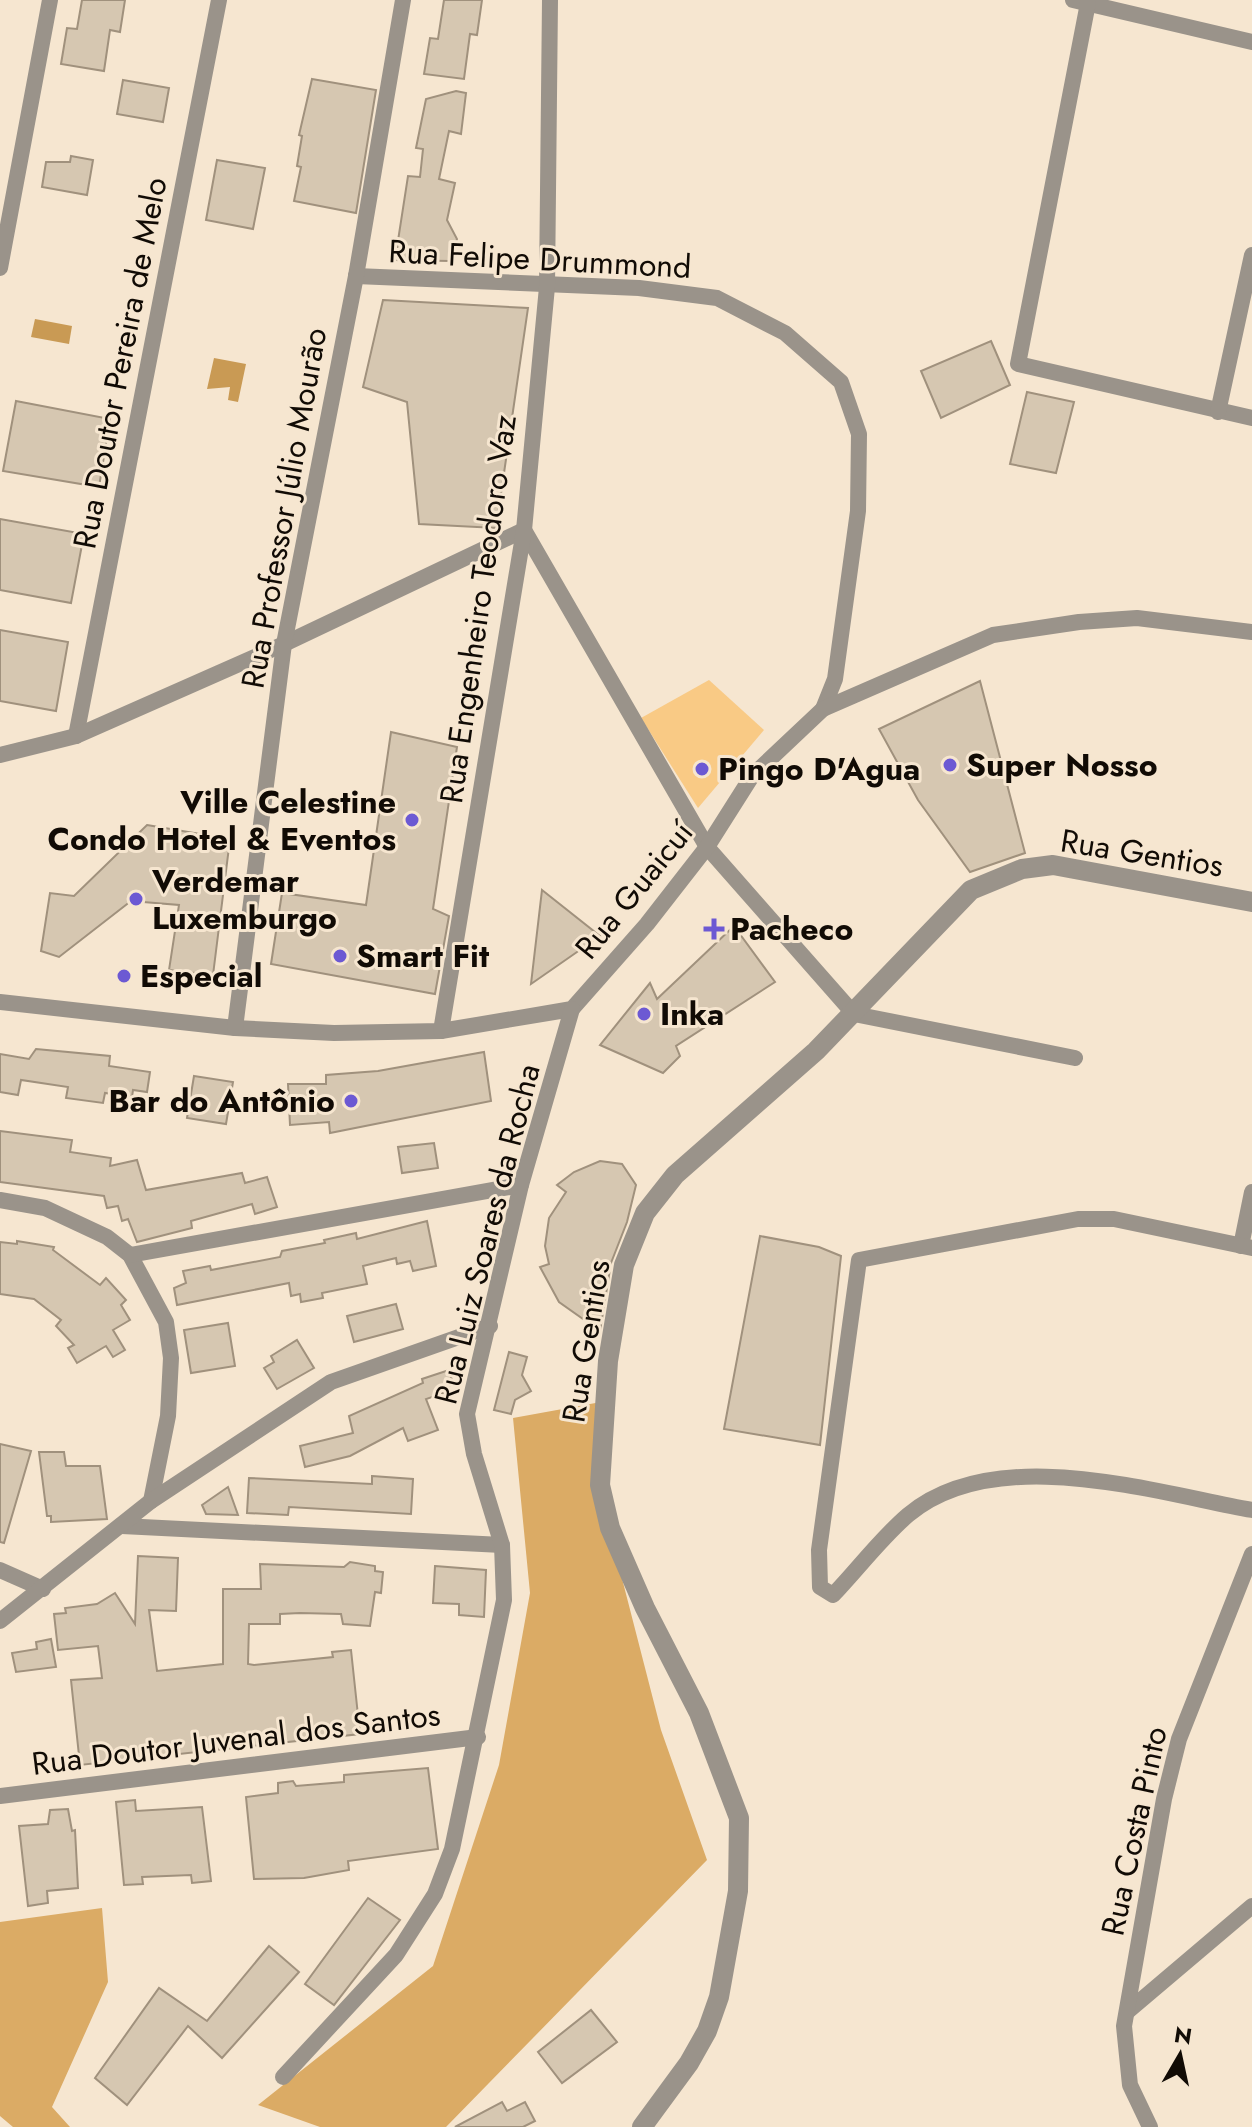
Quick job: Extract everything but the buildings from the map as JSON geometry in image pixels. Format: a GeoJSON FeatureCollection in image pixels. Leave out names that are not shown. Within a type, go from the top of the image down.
{"type":"FeatureCollection","features":[{"type":"Feature","properties":{"kind":"street"},"geometry":{"type":"LineString","coordinates":[[0,268],[50,0]]}},
{"type":"Feature","properties":{"kind":"street","name":"Rua Doutor Pereira de Melo"},"geometry":{"type":"LineString","coordinates":[[76,736],[219,0]]}},
{"type":"Feature","properties":{"kind":"street","name":"Rua Professor Júlio Mourão"},"geometry":{"type":"LineString","coordinates":[[235,1028],[284,644],[356,276],[403,0]]}},
{"type":"Feature","properties":{"kind":"street","name":"Rua Engenheiro Teodoro Vaz"},"geometry":{"type":"LineString","coordinates":[[441,1031],[524,530],[547,287],[550,0]]}},
{"type":"Feature","properties":{"kind":"street"},"geometry":{"type":"LineString","coordinates":[[1252,42],[1080,2],[1018,364],[1252,418]]}},
{"type":"Feature","properties":{"kind":"street"},"geometry":{"type":"LineString","coordinates":[[1218,412],[1252,255]]}},
{"type":"Feature","properties":{"kind":"street","name":"Rua Felipe Drummond"},"geometry":{"type":"LineString","coordinates":[[356,276],[547,287],[639,288],[717,298],[785,333],[841,382],[859,434],[858,511],[835,679],[823,709]]}},
{"type":"Feature","properties":{"kind":"street"},"geometry":{"type":"LineString","coordinates":[[0,755],[76,736],[284,644],[524,530],[707,847],[854,1014],[1075,1058]]}},
{"type":"Feature","properties":{"kind":"street","name":"Rua Guaicuí"},"geometry":{"type":"LineString","coordinates":[[572,1009],[647,924],[707,847],[752,776],[823,709],[993,635],[1079,622],[1137,618],[1252,632]]}},
{"type":"Feature","properties":{"kind":"street","name":"Rua Gentios"},"geometry":{"type":"LineString","coordinates":[[642,2127],[689,2063],[707,2031],[719,1997],[738,1891],[739,1818],[699,1713],[645,1608],[610,1528],[600,1485],[608,1361],[624,1265],[645,1213],[675,1175],[736,1125],[854,1014],[971,890],[1022,869],[1053,865],[1252,902]]}},
{"type":"Feature","properties":{"kind":"street"},"geometry":{"type":"LineString","coordinates":[[0,1002],[235,1028],[334,1033],[441,1031],[572,1009]]}},
{"type":"Feature","properties":{"kind":"street","name":"Rua Luiz Soares da Rocha"},"geometry":{"type":"LineString","coordinates":[[283,2077],[396,1955],[435,1894],[452,1849],[478,1737],[504,1600],[502,1545],[474,1454],[467,1414],[521,1185],[572,1009]]}},
{"type":"Feature","properties":{"kind":"street"},"geometry":{"type":"LineString","coordinates":[[130,1255],[521,1185]]}},
{"type":"Feature","properties":{"kind":"street"},"geometry":{"type":"LineString","coordinates":[[1252,1192],[1247,1247],[1114,1219],[1078,1219],[859,1260],[819,1550],[820,1587],[833,1595],[909,1514],[960,1485],[1053,1475],[1252,1510]]}},
{"type":"Feature","properties":{"kind":"street"},"geometry":{"type":"LineString","coordinates":[[0,1200],[45,1208],[107,1237],[130,1255],[166,1322],[171,1358],[168,1416],[151,1501]]}},
{"type":"Feature","properties":{"kind":"street"},"geometry":{"type":"LineString","coordinates":[[0,1621],[151,1501],[331,1382],[490,1326]]}},
{"type":"Feature","properties":{"kind":"street"},"geometry":{"type":"LineString","coordinates":[[122,1526],[502,1545]]}},
{"type":"Feature","properties":{"kind":"street","name":"Rua Costa Pinto"},"geometry":{"type":"LineString","coordinates":[[1150,2127],[1130,2085],[1124,2026],[1179,1739],[1252,1554]]}},
{"type":"Feature","properties":{"kind":"street"},"geometry":{"type":"LineString","coordinates":[[0,1570],[43,1589]]}},
{"type":"Feature","properties":{"kind":"street","name":"Rua Doutor Juvenal dos Santos"},"geometry":{"type":"LineString","coordinates":[[0,1796],[478,1737]]}},
{"type":"Feature","properties":{"kind":"street"},"geometry":{"type":"LineString","coordinates":[[1127,2012],[1252,1906]]}},
{"type":"Feature","properties":{"kind":"shaded area"},"geometry":{"type":"Polygon","coordinates":[[[35,319],[72,326],[69,344],[31,337],[35,319]]]}},
{"type":"Feature","properties":{"kind":"shaded area"},"geometry":{"type":"Polygon","coordinates":[[[214,358],[246,364],[238,402],[228,400],[230,387],[207,389],[214,358]]]}},
{"type":"Feature","properties":{"kind":"shaded area","name":"Pingo D'Agua"},"geometry":{"type":"Polygon","coordinates":[[[709,680],[764,730],[698,808],[641,718],[709,680]]]}},
{"type":"Feature","properties":{"kind":"shaded area"},"geometry":{"type":"Polygon","coordinates":[[[601,1402],[600,1493],[661,1730],[707,1860],[446,2127],[320,2127],[258,2105],[433,1966],[499,1765],[530,1593],[513,1418],[601,1402]]]}},
{"type":"Feature","properties":{"kind":"shaded area"},"geometry":{"type":"Polygon","coordinates":[[[102,1908],[108,1982],[52,2107],[70,2127],[13,2127],[0,2116],[0,1922],[102,1908]]]}},
{"type":"Feature","properties":{"kind":"place","name":"Super Nosso"},"geometry":{"type":"Point","coordinates":[950,765]}},
{"type":"Feature","properties":{"kind":"place","name":"Pingo D'Agua"},"geometry":{"type":"Point","coordinates":[702,769]}},
{"type":"Feature","properties":{"kind":"place","name":"Ville Celestine Condo Hotel & Eventos"},"geometry":{"type":"Point","coordinates":[412,820]}},
{"type":"Feature","properties":{"kind":"place","name":"Verdemar Luxemburgo"},"geometry":{"type":"Point","coordinates":[136,899]}},
{"type":"Feature","properties":{"kind":"place","name":"Pacheco"},"geometry":{"type":"Point","coordinates":[714,929]}},
{"type":"Feature","properties":{"kind":"place","name":"Smart Fit"},"geometry":{"type":"Point","coordinates":[340,956]}},
{"type":"Feature","properties":{"kind":"place","name":"Especial"},"geometry":{"type":"Point","coordinates":[124,976]}},
{"type":"Feature","properties":{"kind":"place","name":"Inka"},"geometry":{"type":"Point","coordinates":[644,1014]}},
{"type":"Feature","properties":{"kind":"place","name":"Bar do Antônio"},"geometry":{"type":"Point","coordinates":[351,1101]}}]}
